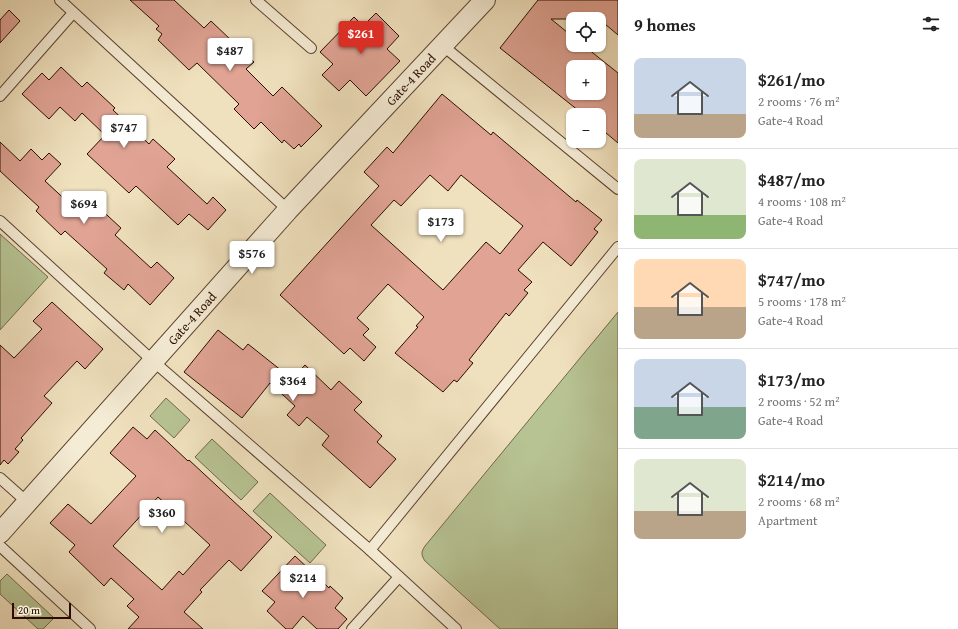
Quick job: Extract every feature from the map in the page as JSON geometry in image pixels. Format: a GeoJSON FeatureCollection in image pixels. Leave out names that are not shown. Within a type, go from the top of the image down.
{"type":"FeatureCollection","features":[{"type":"Feature","properties":{"kind":"street","name":"Gate-4 Road"},"geometry":{"type":"LineString","coordinates":[[0,533],[288,210],[485,0]]}},
{"type":"Feature","properties":{"kind":"lane"},"geometry":{"type":"LineString","coordinates":[[60,0],[288,210]]}},
{"type":"Feature","properties":{"kind":"lane"},"geometry":{"type":"LineString","coordinates":[[256,0],[311,48]]}},
{"type":"Feature","properties":{"kind":"lane"},"geometry":{"type":"LineString","coordinates":[[0,96],[73,13]]}},
{"type":"Feature","properties":{"kind":"lane"},"geometry":{"type":"LineString","coordinates":[[442,45],[618,188]]}},
{"type":"Feature","properties":{"kind":"lane"},"geometry":{"type":"LineString","coordinates":[[0,221],[153,361],[370,550],[456,629]]}},
{"type":"Feature","properties":{"kind":"lane"},"geometry":{"type":"LineString","coordinates":[[370,550],[618,246]]}},
{"type":"Feature","properties":{"kind":"lane"},"geometry":{"type":"LineString","coordinates":[[0,478],[27,502]]}},
{"type":"Feature","properties":{"kind":"lane"},"geometry":{"type":"LineString","coordinates":[[0,546],[90,629]]}},
{"type":"Feature","properties":{"kind":"lane"},"geometry":{"type":"LineString","coordinates":[[352,629],[399,577]]}},
{"type":"Feature","properties":{"kind":"green space"},"geometry":{"type":"Polygon","coordinates":[[[0,234],[48,277],[0,330],[0,234]]]}},
{"type":"Feature","properties":{"kind":"green space"},"geometry":{"type":"Polygon","coordinates":[[[618,312],[618,629],[500,629],[425,561],[422,555],[423,550],[618,312]]]}},
{"type":"Feature","properties":{"kind":"green space"},"geometry":{"type":"Polygon","coordinates":[[[166,398],[190,420],[174,438],[150,416],[166,398]]]}},
{"type":"Feature","properties":{"kind":"green space"},"geometry":{"type":"Polygon","coordinates":[[[212,439],[258,482],[241,500],[195,457],[212,439]]]}},
{"type":"Feature","properties":{"kind":"green space"},"geometry":{"type":"Polygon","coordinates":[[[270,493],[326,545],[310,563],[253,511],[270,493]]]}},
{"type":"Feature","properties":{"kind":"green space"},"geometry":{"type":"Polygon","coordinates":[[[7,574],[54,618],[43,629],[38,629],[0,594],[0,581],[7,574]]]}},
{"type":"Feature","properties":{"kind":"building"},"geometry":{"type":"Polygon","coordinates":[[[130,0],[174,0],[204,28],[211,21],[254,62],[246,69],[273,96],[282,87],[322,126],[301,147],[299,144],[294,149],[284,140],[282,143],[261,122],[254,129],[234,109],[239,104],[197,63],[189,70],[158,40],[162,34],[156,29],[159,26],[130,0]]]}},
{"type":"Feature","properties":{"kind":"building"},"geometry":{"type":"Polygon","coordinates":[[[538,0],[618,0],[618,35],[606,25],[606,12],[566,12],[566,19],[551,19],[566,31],[566,52],[592,52],[602,60],[566,60],[566,100],[606,100],[606,63],[618,73],[618,143],[606,133],[606,108],[575,108],[500,48],[538,0]]]}},
{"type":"Feature","properties":{"kind":"building"},"geometry":{"type":"Polygon","coordinates":[[[9,10],[20,21],[0,43],[0,20],[9,10]]]}},
{"type":"Feature","properties":{"kind":"building"},"geometry":{"type":"Polygon","coordinates":[[[376,13],[399,36],[387,49],[400,61],[366,96],[350,80],[339,91],[322,75],[333,64],[320,52],[354,17],[363,26],[376,13]]]}},
{"type":"Feature","properties":{"kind":"building"},"geometry":{"type":"Polygon","coordinates":[[[61,67],[82,87],[87,82],[115,108],[113,110],[149,144],[153,139],[175,159],[167,167],[207,204],[213,197],[226,210],[208,230],[189,214],[178,225],[136,186],[129,193],[87,154],[105,135],[82,113],[75,121],[60,107],[49,119],[22,94],[42,73],[49,80],[61,67]]]}},
{"type":"Feature","properties":{"kind":"building"},"geometry":{"type":"Polygon","coordinates":[[[442,94],[491,135],[493,132],[576,202],[577,200],[602,220],[594,229],[598,232],[571,266],[543,242],[518,270],[532,282],[524,290],[528,293],[509,316],[506,313],[469,360],[473,363],[457,382],[454,380],[443,392],[395,353],[418,327],[416,326],[424,317],[388,284],[357,318],[369,329],[363,335],[376,347],[364,361],[350,348],[344,354],[280,295],[379,186],[364,172],[387,147],[393,153],[442,94]],[[430,175],[401,206],[394,200],[371,225],[443,290],[486,242],[500,254],[523,226],[461,175],[448,191],[430,175]]]}},
{"type":"Feature","properties":{"kind":"building"},"geometry":{"type":"Polygon","coordinates":[[[0,142],[20,161],[31,149],[42,160],[49,153],[61,164],[45,181],[84,217],[95,204],[121,228],[115,235],[151,268],[157,262],[174,278],[150,305],[128,284],[124,290],[104,273],[107,269],[65,231],[61,235],[36,211],[39,207],[0,171],[0,142]]]}},
{"type":"Feature","properties":{"kind":"building"},"geometry":{"type":"Polygon","coordinates":[[[52,302],[103,349],[85,369],[77,361],[44,396],[52,403],[21,438],[23,440],[15,449],[19,452],[8,464],[4,460],[0,465],[0,345],[14,358],[42,329],[33,321],[52,302]]]}},
{"type":"Feature","properties":{"kind":"building"},"geometry":{"type":"Polygon","coordinates":[[[218,330],[243,350],[248,344],[292,379],[305,365],[331,390],[339,381],[362,402],[354,410],[382,436],[377,442],[396,459],[370,488],[322,445],[329,436],[307,417],[299,426],[287,415],[295,406],[270,383],[242,418],[184,372],[218,330]]]}},
{"type":"Feature","properties":{"kind":"building"},"geometry":{"type":"Polygon","coordinates":[[[133,427],[147,439],[155,430],[272,537],[241,571],[229,560],[200,590],[202,592],[184,612],[203,629],[128,629],[139,617],[127,606],[134,599],[111,578],[104,586],[69,552],[75,545],[50,523],[68,504],[91,524],[136,476],[110,453],[133,427]],[[158,497],[113,546],[162,590],[179,571],[183,575],[210,545],[158,497]]]}},
{"type":"Feature","properties":{"kind":"building"},"geometry":{"type":"Polygon","coordinates":[[[295,556],[329,588],[330,586],[343,598],[335,608],[347,619],[338,629],[317,629],[303,616],[292,629],[286,629],[267,611],[275,602],[262,591],[295,556]]]}}]}
